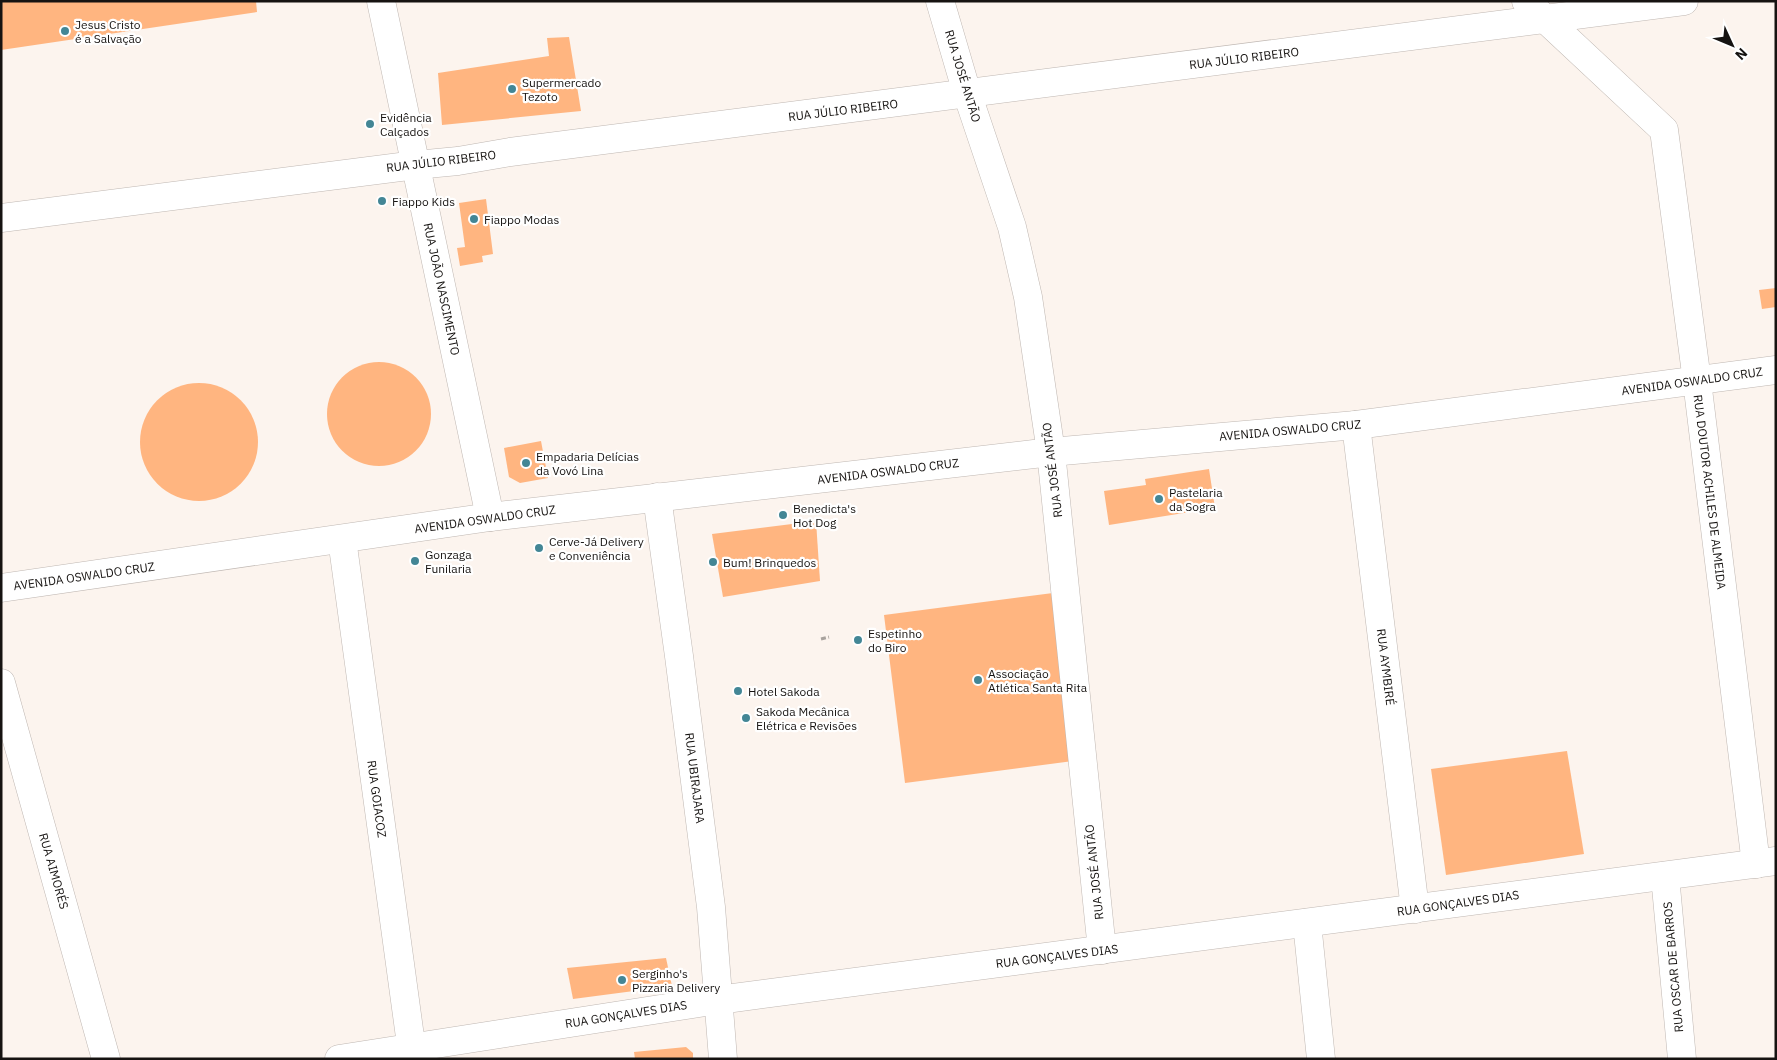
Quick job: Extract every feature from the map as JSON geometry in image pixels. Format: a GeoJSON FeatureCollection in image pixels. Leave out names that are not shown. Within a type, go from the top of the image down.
{"type":"FeatureCollection","features":[{"type":"Feature","properties":{"kind":"street","name":"RUA JOÃO NASCIMENTO"},"geometry":{"type":"LineString","coordinates":[[381,1],[490,517]]}},
{"type":"Feature","properties":{"kind":"street","name":"RUA JOSÉ ANTÃO"},"geometry":{"type":"LineString","coordinates":[[940,1],[967,93],[1012,227],[1028,297],[1051,452],[1102,950]]}},
{"type":"Feature","properties":{"kind":"street","name":"RUA DOUTOR ACHILES DE ALMEIDA"},"geometry":{"type":"LineString","coordinates":[[1526,1],[1664,130],[1697,381],[1766,863]]}},
{"type":"Feature","properties":{"kind":"street","name":"RUA JÚLIO RIBEIRO"},"geometry":{"type":"LineString","coordinates":[[1,218],[416,164],[458,161],[510,152],[1684,1]]}},
{"type":"Feature","properties":{"kind":"street","name":"AVENIDA OSWALDO CRUZ"},"geometry":{"type":"LineString","coordinates":[[1,588],[490,517],[1051,452],[1356,424],[1776,370]]}},
{"type":"Feature","properties":{"kind":"street","name":"RUA AYMBIRÉ"},"geometry":{"type":"LineString","coordinates":[[1356,424],[1416,909]]}},
{"type":"Feature","properties":{"kind":"street","name":"RUA UBIRAJARA"},"geometry":{"type":"LineString","coordinates":[[657,497],[711,907],[723,1059]]}},
{"type":"Feature","properties":{"kind":"street","name":"RUA GOIACOZ"},"geometry":{"type":"LineString","coordinates":[[342,539],[413,1053]]}},
{"type":"Feature","properties":{"kind":"street","name":"RUA AIMORÉS"},"geometry":{"type":"LineString","coordinates":[[1,683],[106,1059]]}},
{"type":"Feature","properties":{"kind":"street","name":"RUA GONÇALVES DIAS"},"geometry":{"type":"LineString","coordinates":[[339,1059],[413,1053],[718,1000],[1766,863]]}},
{"type":"Feature","properties":{"kind":"street","name":"RUA OSCAR DE BARROS"},"geometry":{"type":"LineString","coordinates":[[1665,876],[1682,1059]]}},
{"type":"Feature","properties":{"kind":"street"},"geometry":{"type":"LineString","coordinates":[[1307,923],[1321,1059]]}},
{"type":"Feature","properties":{"kind":"path"},"geometry":{"type":"LineString","coordinates":[[821,639],[829,637]]}},
{"type":"Feature","properties":{"kind":"building","name":"Jesus Cristo é a Salvação"},"geometry":{"type":"Polygon","coordinates":[[[1,1],[256,1],[257,12],[1,50],[1,1]]]}},
{"type":"Feature","properties":{"kind":"building"},"geometry":{"type":"Polygon","coordinates":[[[569,37],[581,111],[442,125],[438,73],[549,56],[547,38],[569,37]]]}},
{"type":"Feature","properties":{"kind":"building"},"geometry":{"type":"Polygon","coordinates":[[[486,199],[493,254],[482,256],[483,262],[460,266],[457,248],[465,247],[459,203],[486,199]]]}},
{"type":"Feature","properties":{"kind":"building"},"geometry":{"type":"Polygon","coordinates":[[[1776,288],[1776,307],[1762,309],[1759,290],[1776,288]]]}},
{"type":"Feature","properties":{"kind":"building"},"geometry":{"type":"Polygon","coordinates":[[[379,362],[399,366],[416,377],[427,394],[431,414],[427,434],[416,451],[399,462],[379,466],[359,462],[342,451],[331,434],[327,414],[331,394],[342,377],[359,366],[379,362]]]}},
{"type":"Feature","properties":{"kind":"building"},"geometry":{"type":"Polygon","coordinates":[[[199,383],[221,388],[232,393],[248,409],[253,420],[258,442],[253,464],[248,475],[232,491],[221,496],[199,501],[177,496],[166,491],[150,475],[145,464],[140,442],[145,420],[150,409],[166,393],[177,388],[199,383]]]}},
{"type":"Feature","properties":{"kind":"building","name":"Empadaria Delícias da Vovó Lina"},"geometry":{"type":"Polygon","coordinates":[[[541,441],[548,478],[520,483],[509,477],[504,448],[541,441]]]}},
{"type":"Feature","properties":{"kind":"building","name":"Pastelaria da Sogra"},"geometry":{"type":"Polygon","coordinates":[[[1209,469],[1215,508],[1109,525],[1104,491],[1146,485],[1145,479],[1209,469]]]}},
{"type":"Feature","properties":{"kind":"building"},"geometry":{"type":"Polygon","coordinates":[[[816,521],[820,581],[723,597],[712,534],[816,521]]]}},
{"type":"Feature","properties":{"kind":"building","name":"Associação Atlética Santa Rita"},"geometry":{"type":"Polygon","coordinates":[[[1053,593],[1073,761],[905,783],[884,615],[1053,593]]]}},
{"type":"Feature","properties":{"kind":"building"},"geometry":{"type":"Polygon","coordinates":[[[1567,751],[1584,854],[1446,875],[1431,769],[1567,751]]]}},
{"type":"Feature","properties":{"kind":"building"},"geometry":{"type":"Polygon","coordinates":[[[666,958],[672,986],[573,999],[567,968],[666,958]]]}},
{"type":"Feature","properties":{"kind":"building"},"geometry":{"type":"Polygon","coordinates":[[[686,1047],[693,1053],[693,1059],[635,1059],[634,1052],[686,1047]]]}},
{"type":"Feature","properties":{"kind":"place","name":"Jesus Cristo é a Salvação"},"geometry":{"type":"Point","coordinates":[65,31]}},
{"type":"Feature","properties":{"kind":"place","name":"Supermercado Tezoto"},"geometry":{"type":"Point","coordinates":[512,89]}},
{"type":"Feature","properties":{"kind":"place","name":"Evidência Calçados"},"geometry":{"type":"Point","coordinates":[370,124]}},
{"type":"Feature","properties":{"kind":"place","name":"Fiappo Kids"},"geometry":{"type":"Point","coordinates":[382,201]}},
{"type":"Feature","properties":{"kind":"place","name":"Fiappo Modas"},"geometry":{"type":"Point","coordinates":[474,219]}},
{"type":"Feature","properties":{"kind":"place","name":"Empadaria Delícias da Vovó Lina"},"geometry":{"type":"Point","coordinates":[526,463]}},
{"type":"Feature","properties":{"kind":"place","name":"Pastelaria da Sogra"},"geometry":{"type":"Point","coordinates":[1159,499]}},
{"type":"Feature","properties":{"kind":"place","name":"Benedicta's Hot Dog"},"geometry":{"type":"Point","coordinates":[783,515]}},
{"type":"Feature","properties":{"kind":"place","name":"Cerve-Já Delivery e Conveniência"},"geometry":{"type":"Point","coordinates":[539,548]}},
{"type":"Feature","properties":{"kind":"place","name":"Gonzaga Funilaria"},"geometry":{"type":"Point","coordinates":[415,561]}},
{"type":"Feature","properties":{"kind":"place","name":"Bum! Brinquedos"},"geometry":{"type":"Point","coordinates":[713,562]}},
{"type":"Feature","properties":{"kind":"place","name":"Espetinho do Biro"},"geometry":{"type":"Point","coordinates":[858,640]}},
{"type":"Feature","properties":{"kind":"place","name":"Associação Atlética Santa Rita"},"geometry":{"type":"Point","coordinates":[978,680]}},
{"type":"Feature","properties":{"kind":"place","name":"Hotel Sakoda"},"geometry":{"type":"Point","coordinates":[738,691]}},
{"type":"Feature","properties":{"kind":"place","name":"Sakoda Mecânica Elétrica e Revisões"},"geometry":{"type":"Point","coordinates":[746,718]}},
{"type":"Feature","properties":{"kind":"place","name":"Serginho's Pizzaria Delivery"},"geometry":{"type":"Point","coordinates":[622,980]}}]}
